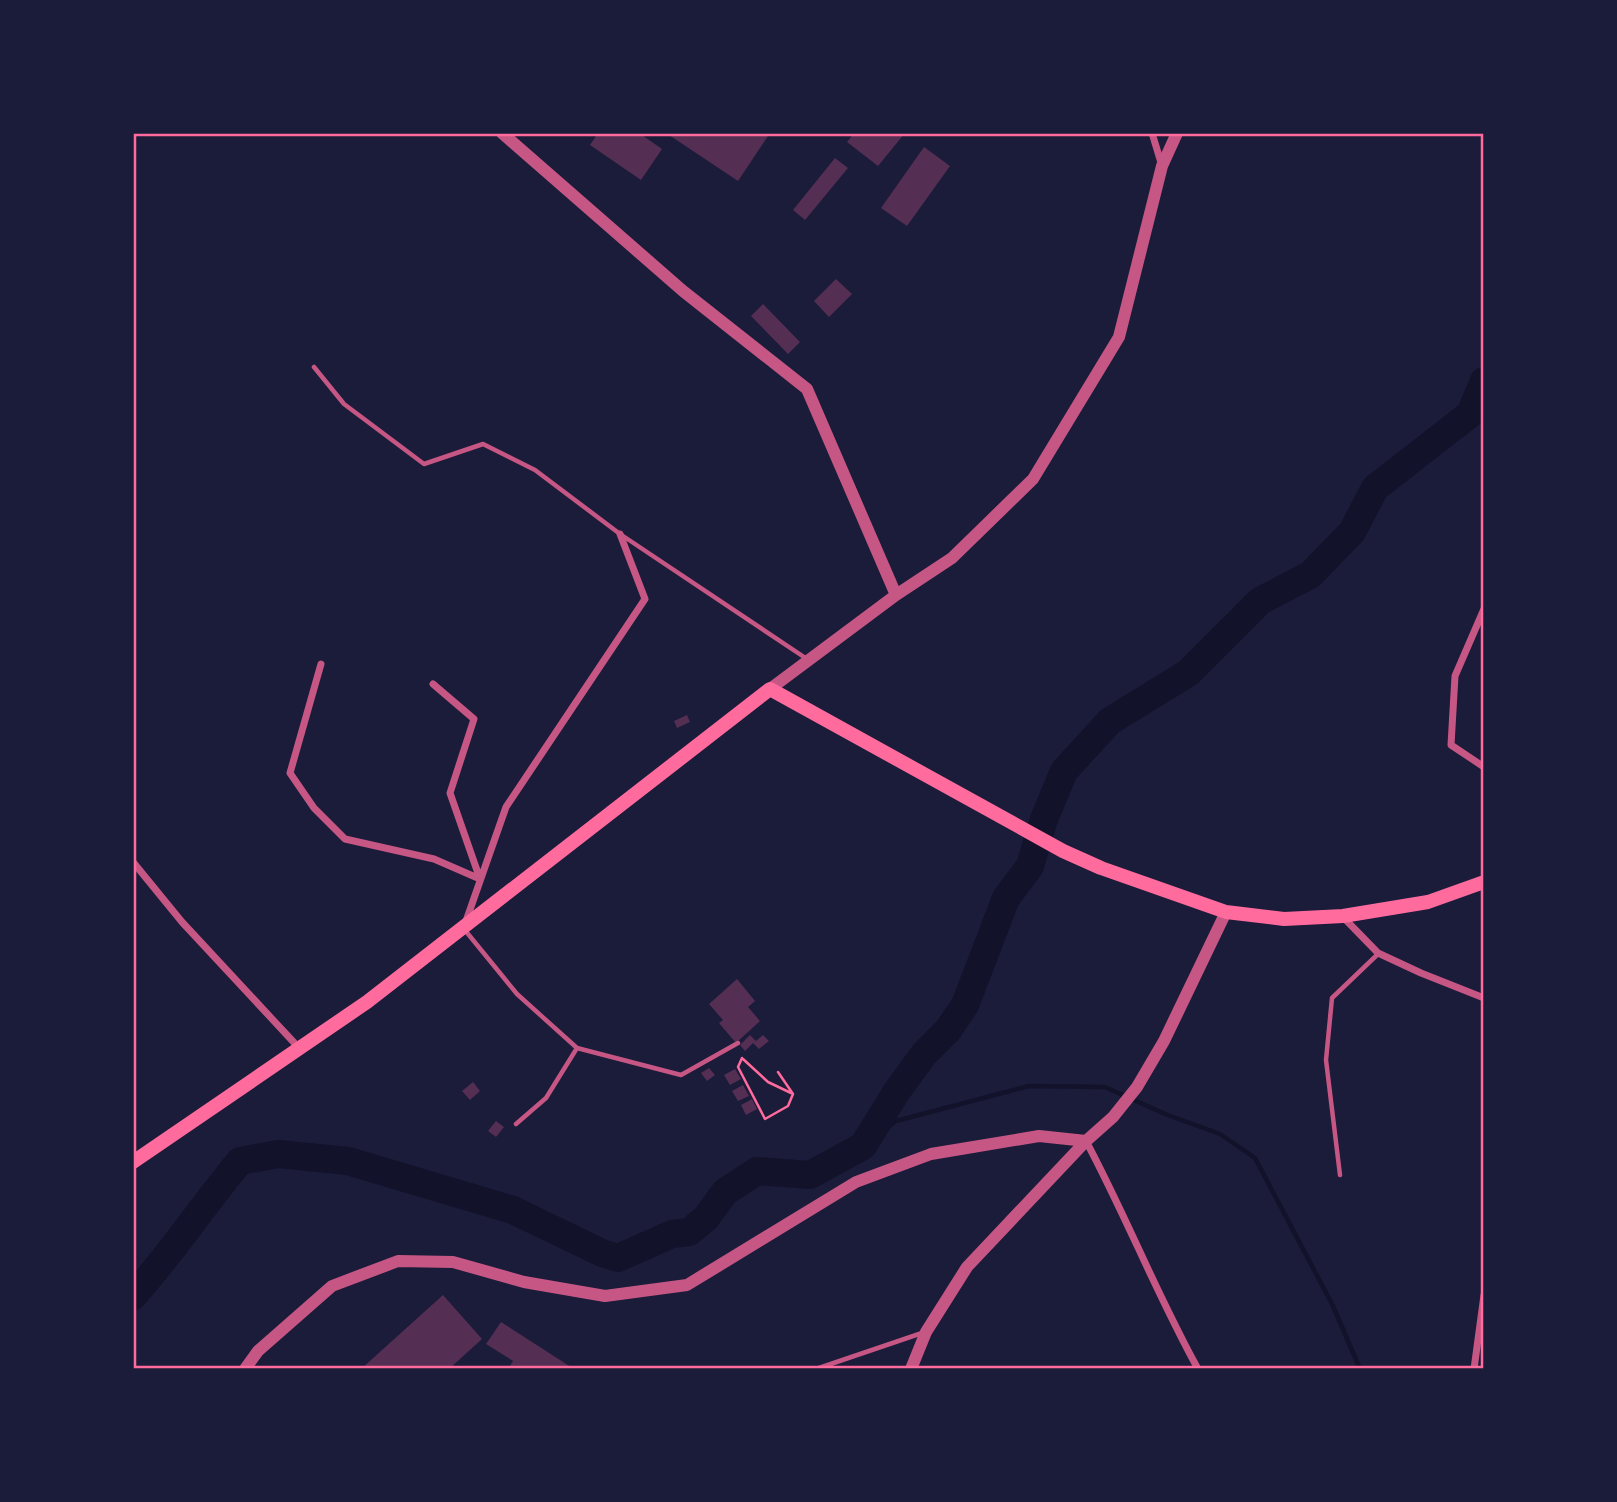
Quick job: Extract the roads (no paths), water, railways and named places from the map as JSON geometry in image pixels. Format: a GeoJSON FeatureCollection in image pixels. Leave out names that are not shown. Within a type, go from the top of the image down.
{"type":"FeatureCollection","features":[{"type":"Feature","properties":{"kind":"main road"},"geometry":{"type":"LineString","coordinates":[[133,1162],[367,1002],[770,689],[1063,850],[1101,868],[1226,912],[1284,919],[1343,916],[1428,902],[1484,882]]}},
{"type":"Feature","properties":{"kind":"street"},"geometry":{"type":"LineString","coordinates":[[502,133],[683,291],[807,389],[896,596]]}},
{"type":"Feature","properties":{"kind":"street"},"geometry":{"type":"LineString","coordinates":[[1152,133],[1162,166]]}},
{"type":"Feature","properties":{"kind":"street"},"geometry":{"type":"LineString","coordinates":[[770,689],[896,596],[953,558],[1033,479],[1119,337],[1162,166],[1177,133]]}},
{"type":"Feature","properties":{"kind":"street"},"geometry":{"type":"LineString","coordinates":[[463,928],[506,807],[645,599],[620,534]]}},
{"type":"Feature","properties":{"kind":"street"},"geometry":{"type":"LineString","coordinates":[[1484,609],[1455,676],[1451,745],[1484,767]]}},
{"type":"Feature","properties":{"kind":"street"},"geometry":{"type":"LineString","coordinates":[[321,664],[290,773],[314,808],[345,839],[434,859],[480,879]]}},
{"type":"Feature","properties":{"kind":"street"},"geometry":{"type":"LineString","coordinates":[[433,684],[474,719],[450,793],[480,879]]}},
{"type":"Feature","properties":{"kind":"street"},"geometry":{"type":"LineString","coordinates":[[133,862],[182,922],[300,1050]]}},
{"type":"Feature","properties":{"kind":"street"},"geometry":{"type":"LineString","coordinates":[[911,1369],[926,1332],[967,1267],[1086,1141],[1113,1117],[1137,1087],[1226,912]]}},
{"type":"Feature","properties":{"kind":"street"},"geometry":{"type":"LineString","coordinates":[[1343,916],[1378,953],[1484,998]]}},
{"type":"Feature","properties":{"kind":"street"},"geometry":{"type":"LineString","coordinates":[[245,1369],[258,1351],[332,1286],[398,1261],[453,1262],[524,1282],[605,1296],[687,1285],[856,1182],[931,1154],[1039,1136],[1086,1141]]}},
{"type":"Feature","properties":{"kind":"street"},"geometry":{"type":"LineString","coordinates":[[1086,1141],[1112,1190],[1174,1326],[1198,1369]]}},
{"type":"Feature","properties":{"kind":"street"},"geometry":{"type":"LineString","coordinates":[[1474,1369],[1484,1295]]}},
{"type":"Feature","properties":{"kind":"lane"},"geometry":{"type":"LineString","coordinates":[[314,367],[344,404],[424,464],[483,444],[535,470],[620,534],[808,659]]}},
{"type":"Feature","properties":{"kind":"lane"},"geometry":{"type":"LineString","coordinates":[[463,928],[517,994],[577,1048],[681,1075],[738,1043]]}},
{"type":"Feature","properties":{"kind":"lane"},"geometry":{"type":"LineString","coordinates":[[1340,1175],[1326,1060],[1332,998],[1378,953]]}},
{"type":"Feature","properties":{"kind":"lane"},"geometry":{"type":"LineString","coordinates":[[516,1124],[547,1098],[577,1048]]}},
{"type":"Feature","properties":{"kind":"lane"},"geometry":{"type":"LineString","coordinates":[[816,1369],[926,1332]]}},
{"type":"Feature","properties":{"kind":"waterway"},"geometry":{"type":"LineString","coordinates":[[133,1296],[240,1161],[278,1154],[348,1161],[513,1210],[602,1253],[618,1258],[672,1234],[689,1232],[706,1218],[725,1192],[757,1171],[810,1175],[863,1146],[897,1091],[924,1054],[948,1030],[965,1005],[1006,898],[1030,866],[1044,819],[1064,771],[1110,721],[1188,673],[1260,601],[1310,575],[1352,532],[1375,488],[1470,414],[1484,381]]}},
{"type":"Feature","properties":{"kind":"waterway"},"geometry":{"type":"LineString","coordinates":[[863,1146],[896,1121],[1029,1086],[1105,1087],[1165,1114],[1220,1134],[1255,1158],[1333,1306],[1360,1369]]}}]}
